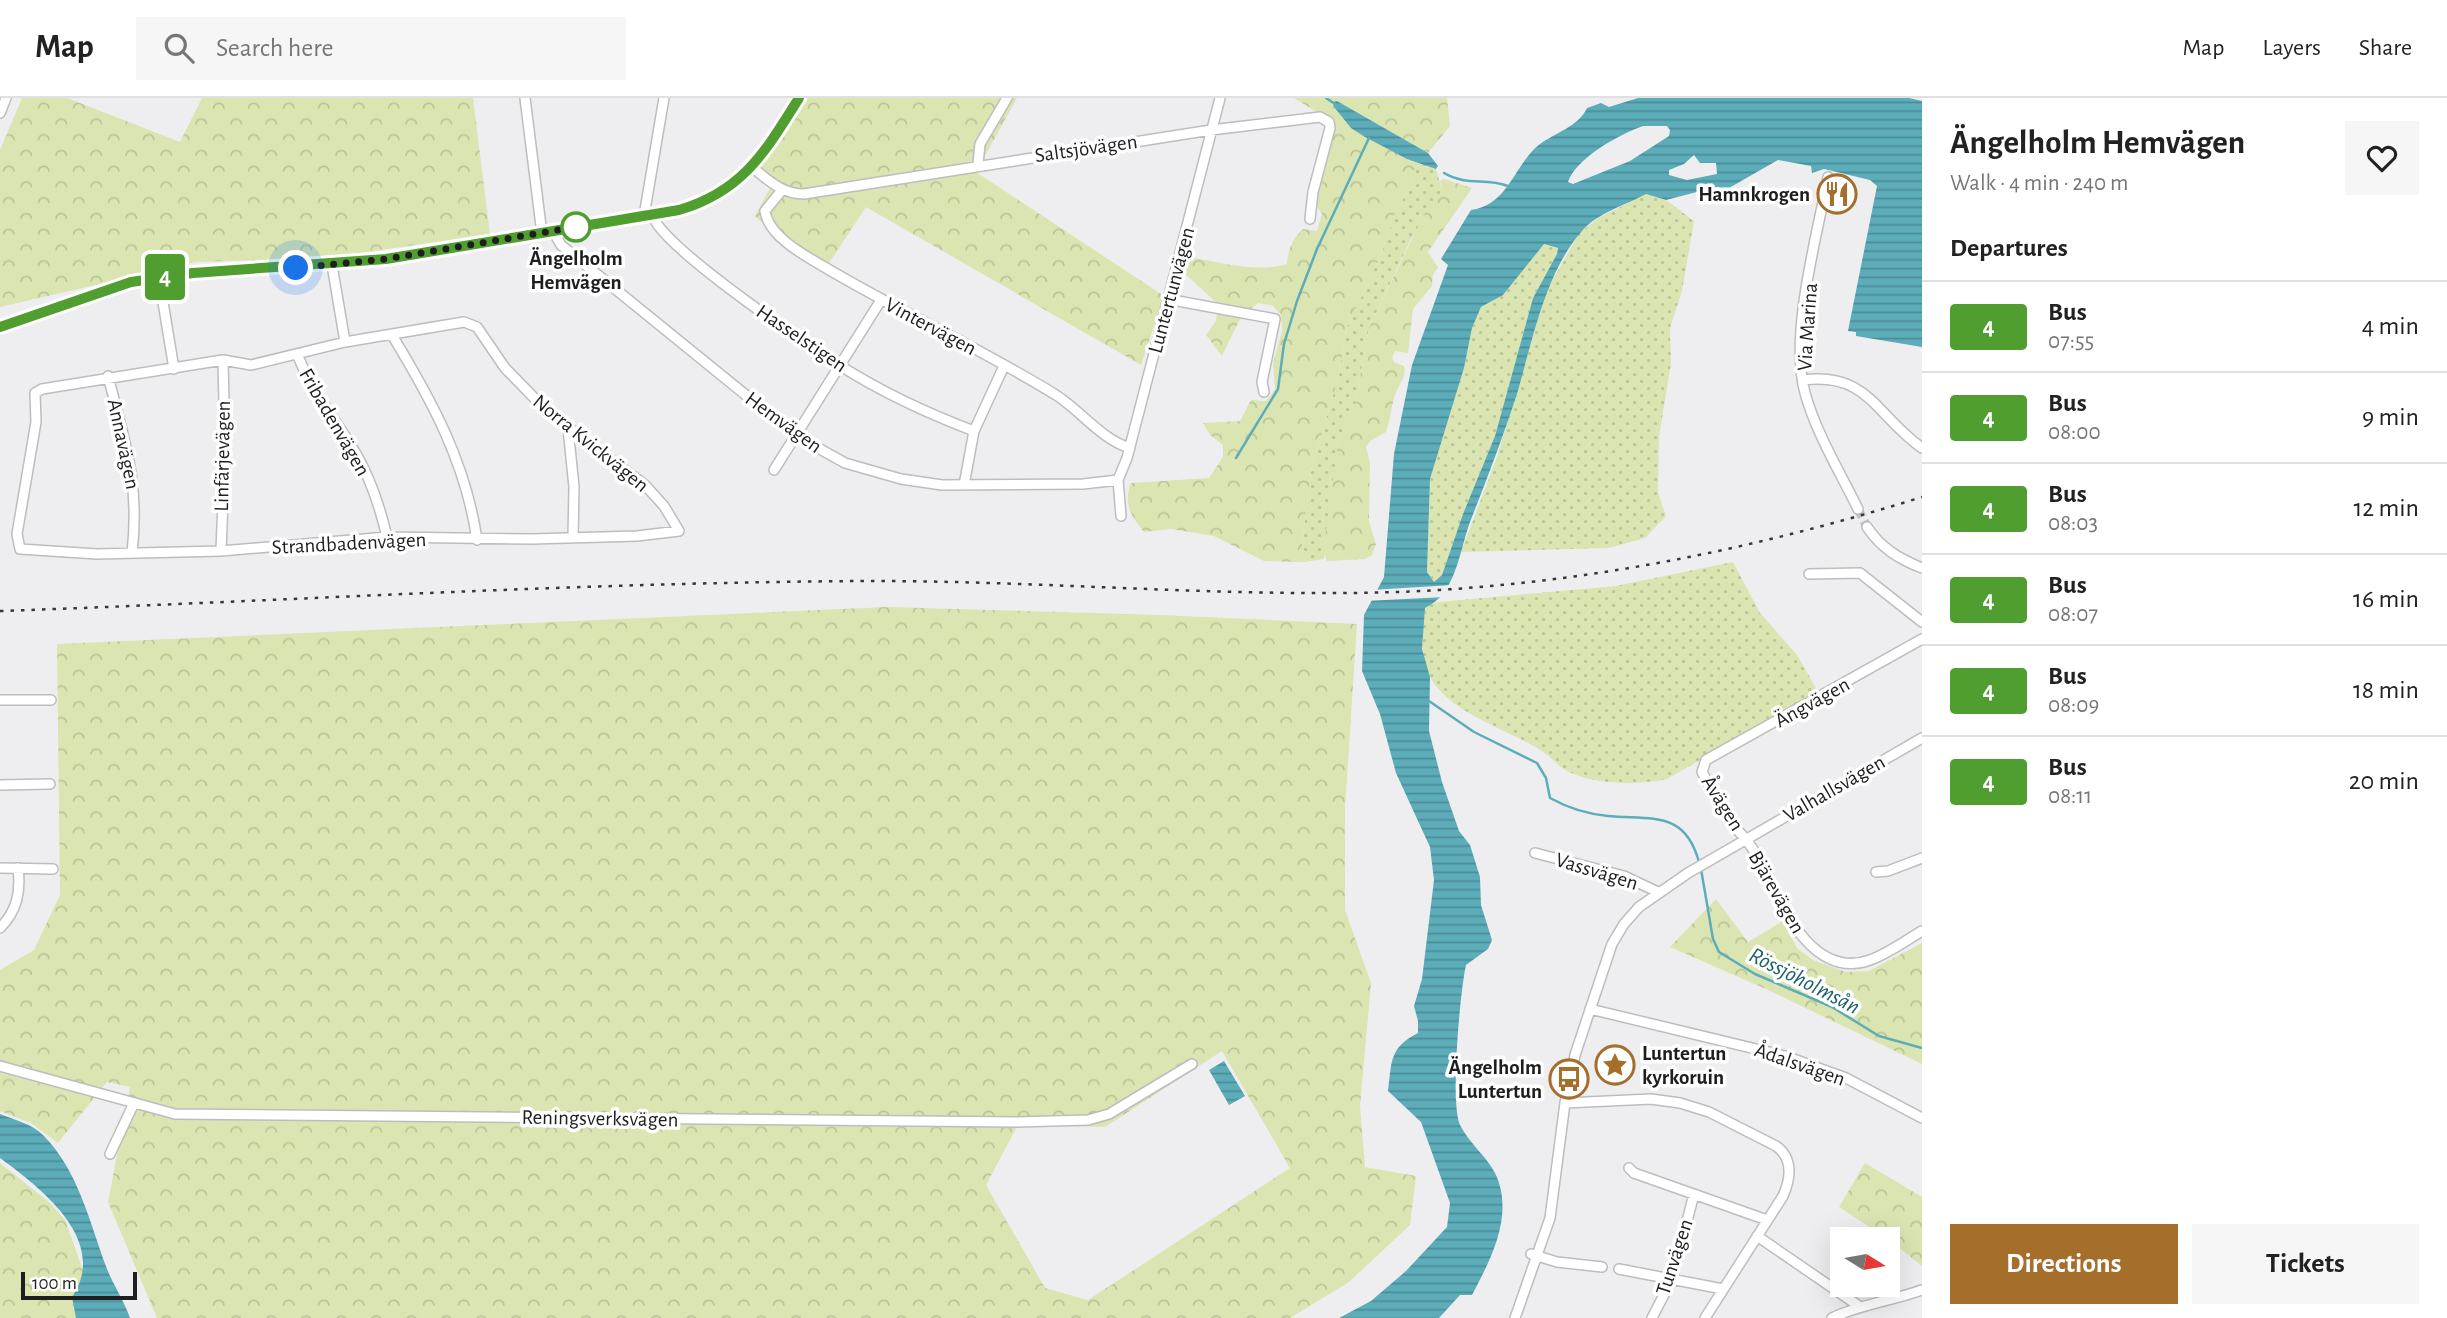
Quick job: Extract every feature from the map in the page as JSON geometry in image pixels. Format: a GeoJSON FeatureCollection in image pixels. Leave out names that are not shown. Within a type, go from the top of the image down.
{"type":"FeatureCollection","features":[{"type":"Feature","properties":{"kind":"street"},"geometry":{"type":"LineString","coordinates":[[0,113],[6,98]]}},
{"type":"Feature","properties":{"kind":"street"},"geometry":{"type":"LineString","coordinates":[[525,98],[542,234]]}},
{"type":"Feature","properties":{"kind":"street"},"geometry":{"type":"LineString","coordinates":[[649,216],[664,98]]}},
{"type":"Feature","properties":{"kind":"street"},"geometry":{"type":"LineString","coordinates":[[0,327],[131,282],[332,265],[542,234],[649,216],[703,203],[722,193],[752,167],[799,98]]}},
{"type":"Feature","properties":{"kind":"street"},"geometry":{"type":"LineString","coordinates":[[978,164],[980,144],[1007,98]]}},
{"type":"Feature","properties":{"kind":"street","name":"Luntertunvägen"},"geometry":{"type":"LineString","coordinates":[[1118,480],[1130,448],[1220,98]]}},
{"type":"Feature","properties":{"kind":"street","name":"Saltsjövägen"},"geometry":{"type":"LineString","coordinates":[[782,190],[804,194],[978,164],[1315,117],[1329,122],[1330,128],[1313,192],[1310,219]]}},
{"type":"Feature","properties":{"kind":"street"},"geometry":{"type":"LineString","coordinates":[[752,167],[782,190]]}},
{"type":"Feature","properties":{"kind":"street","name":"Via Marina"},"geometry":{"type":"LineString","coordinates":[[1828,177],[1802,334],[1803,380],[1811,408],[1858,509]]}},
{"type":"Feature","properties":{"kind":"street","name":"Vintervägen"},"geometry":{"type":"LineString","coordinates":[[782,190],[765,211],[773,229],[810,258],[1056,396],[1108,437],[1130,448]]}},
{"type":"Feature","properties":{"kind":"street","name":"Hasselstigen"},"geometry":{"type":"LineString","coordinates":[[649,216],[713,276],[840,366],[974,431]]}},
{"type":"Feature","properties":{"kind":"street","name":"Hemvägen"},"geometry":{"type":"LineString","coordinates":[[553,231],[561,245],[795,435],[823,452],[863,469],[923,484],[1083,484],[1118,480]]}},
{"type":"Feature","properties":{"kind":"street"},"geometry":{"type":"LineString","coordinates":[[332,265],[345,342]]}},
{"type":"Feature","properties":{"kind":"street"},"geometry":{"type":"LineString","coordinates":[[159,278],[174,369]]}},
{"type":"Feature","properties":{"kind":"street"},"geometry":{"type":"LineString","coordinates":[[1167,299],[1275,319],[1262,382],[1264,393]]}},
{"type":"Feature","properties":{"kind":"street"},"geometry":{"type":"LineString","coordinates":[[774,470],[881,300]]}},
{"type":"Feature","properties":{"kind":"street","name":"Norra Kvickvägen"},"geometry":{"type":"LineString","coordinates":[[345,342],[470,322],[477,327],[505,368],[568,428],[607,453],[645,485],[664,506],[679,531]]}},
{"type":"Feature","properties":{"kind":"street"},"geometry":{"type":"LineString","coordinates":[[392,335],[435,406],[462,469],[477,540]]}},
{"type":"Feature","properties":{"kind":"street","name":"Fribadenvägen"},"geometry":{"type":"LineString","coordinates":[[345,342],[297,354],[309,384],[361,463],[378,497],[387,537]]}},
{"type":"Feature","properties":{"kind":"street"},"geometry":{"type":"LineString","coordinates":[[108,376],[174,369],[223,360],[251,365],[297,354]]}},
{"type":"Feature","properties":{"kind":"street","name":"Linfärjevägen"},"geometry":{"type":"LineString","coordinates":[[221,551],[225,450],[223,360]]}},
{"type":"Feature","properties":{"kind":"street"},"geometry":{"type":"LineString","coordinates":[[964,485],[974,431],[1004,366]]}},
{"type":"Feature","properties":{"kind":"street","name":"Strandbadenvägen"},"geometry":{"type":"LineString","coordinates":[[108,376],[35,393],[36,422],[17,534],[20,549],[132,553],[221,551],[387,537],[477,540],[573,538],[679,531]]}},
{"type":"Feature","properties":{"kind":"street","name":"Annavägen"},"geometry":{"type":"LineString","coordinates":[[108,376],[133,471],[136,517],[132,553]]}},
{"type":"Feature","properties":{"kind":"street"},"geometry":{"type":"LineString","coordinates":[[1803,380],[1834,378],[1858,388],[1922,448]]}},
{"type":"Feature","properties":{"kind":"street"},"geometry":{"type":"LineString","coordinates":[[568,428],[574,487],[573,538]]}},
{"type":"Feature","properties":{"kind":"street"},"geometry":{"type":"LineString","coordinates":[[1118,480],[1121,516]]}},
{"type":"Feature","properties":{"kind":"street"},"geometry":{"type":"LineString","coordinates":[[1867,527],[1884,547],[1899,559],[1922,568]]}},
{"type":"Feature","properties":{"kind":"street"},"geometry":{"type":"LineString","coordinates":[[1809,574],[1860,573],[1922,622]]}},
{"type":"Feature","properties":{"kind":"street","name":"Ängvägen"},"geometry":{"type":"LineString","coordinates":[[1702,765],[1922,639]]}},
{"type":"Feature","properties":{"kind":"street"},"geometry":{"type":"LineString","coordinates":[[0,700],[51,700]]}},
{"type":"Feature","properties":{"kind":"street","name":"Valhallsvägen"},"geometry":{"type":"LineString","coordinates":[[1515,1318],[1550,1218],[1565,1103],[1590,1009],[1618,934],[1639,907],[1658,892],[1922,738]]}},
{"type":"Feature","properties":{"kind":"street","name":"Åvägen"},"geometry":{"type":"LineString","coordinates":[[1702,765],[1702,772],[1732,824],[1747,839]]}},
{"type":"Feature","properties":{"kind":"street"},"geometry":{"type":"LineString","coordinates":[[0,785],[50,784]]}},
{"type":"Feature","properties":{"kind":"street","name":"Bjärevägen"},"geometry":{"type":"LineString","coordinates":[[1747,839],[1800,936],[1818,952],[1838,960],[1861,962],[1886,953],[1922,931]]}},
{"type":"Feature","properties":{"kind":"street","name":"Vassvägen"},"geometry":{"type":"LineString","coordinates":[[1535,853],[1624,876],[1658,892]]}},
{"type":"Feature","properties":{"kind":"street"},"geometry":{"type":"LineString","coordinates":[[1876,872],[1888,871],[1922,858]]}},
{"type":"Feature","properties":{"kind":"street"},"geometry":{"type":"LineString","coordinates":[[0,868],[53,869]]}},
{"type":"Feature","properties":{"kind":"street"},"geometry":{"type":"LineString","coordinates":[[0,928],[15,907],[19,890],[18,868]]}},
{"type":"Feature","properties":{"kind":"street","name":"Ådalsvägen"},"geometry":{"type":"LineString","coordinates":[[1590,1009],[1785,1056],[1846,1078],[1922,1118]]}},
{"type":"Feature","properties":{"kind":"street","name":"Reningsverksvägen"},"geometry":{"type":"LineString","coordinates":[[0,1066],[134,1103],[188,1114],[1064,1121],[1109,1114],[1192,1064]]}},
{"type":"Feature","properties":{"kind":"street"},"geometry":{"type":"LineString","coordinates":[[1565,1103],[1651,1100],[1680,1103],[1709,1112],[1776,1146],[1787,1158],[1789,1178],[1783,1196],[1705,1318]]}},
{"type":"Feature","properties":{"kind":"street"},"geometry":{"type":"LineString","coordinates":[[110,1154],[134,1103]]}},
{"type":"Feature","properties":{"kind":"street","name":"Tunvägen"},"geometry":{"type":"LineString","coordinates":[[1629,1168],[1634,1173],[1767,1220]]}},
{"type":"Feature","properties":{"kind":"street","name":"Tunvägen"},"geometry":{"type":"LineString","coordinates":[[1652,1318],[1672,1279],[1694,1195]]}},
{"type":"Feature","properties":{"kind":"street"},"geometry":{"type":"LineString","coordinates":[[1757,1236],[1859,1306]]}},
{"type":"Feature","properties":{"kind":"street"},"geometry":{"type":"LineString","coordinates":[[1535,1255],[1557,1262],[1602,1267]]}},
{"type":"Feature","properties":{"kind":"street"},"geometry":{"type":"LineString","coordinates":[[1619,1269],[1723,1289]]}},
{"type":"Feature","properties":{"kind":"street"},"geometry":{"type":"LineString","coordinates":[[1832,1318],[1859,1306],[1893,1300],[1922,1290]]}},
{"type":"Feature","properties":{"kind":"green space"},"geometry":{"type":"Polygon","coordinates":[[[22,98],[67,98],[180,142],[202,98],[473,98],[490,234],[326,258],[196,262],[0,307],[0,150],[22,98]]]}},
{"type":"Feature","properties":{"kind":"green space"},"geometry":{"type":"Polygon","coordinates":[[[793,98],[1017,98],[976,172],[1164,296],[1141,365],[866,207],[823,272],[793,253],[755,216],[770,188],[745,170],[793,98]]]}},
{"type":"Feature","properties":{"kind":"green space"},"geometry":{"type":"Polygon","coordinates":[[[1294,98],[1447,98],[1450,126],[1428,153],[1337,101],[1333,102],[1346,122],[1357,131],[1420,163],[1413,171],[1411,186],[1395,213],[1382,252],[1346,330],[1339,375],[1311,471],[1302,544],[1305,562],[1264,561],[1214,536],[1171,529],[1144,532],[1132,515],[1128,503],[1131,483],[1209,478],[1223,457],[1223,445],[1210,435],[1203,423],[1240,421],[1251,400],[1266,401],[1275,390],[1273,363],[1282,331],[1281,315],[1273,306],[1258,303],[1241,317],[1222,356],[1206,335],[1216,321],[1218,304],[1183,272],[1185,264],[1194,258],[1264,268],[1287,264],[1291,245],[1299,233],[1303,229],[1317,231],[1322,214],[1315,204],[1321,171],[1335,132],[1333,122],[1294,98]]]}},
{"type":"Feature","properties":{"kind":"green space"},"geometry":{"type":"Polygon","coordinates":[[[1420,163],[1436,169],[1442,191],[1412,237],[1369,328],[1356,399],[1338,443],[1324,559],[1305,562],[1302,544],[1311,471],[1339,375],[1346,330],[1382,252],[1395,213],[1411,186],[1413,171],[1420,163]]]}},
{"type":"Feature","properties":{"kind":"green space"},"geometry":{"type":"Polygon","coordinates":[[[1444,179],[1472,188],[1428,252],[1438,267],[1433,275],[1432,286],[1413,309],[1408,353],[1395,351],[1392,358],[1394,362],[1404,366],[1403,379],[1394,398],[1386,432],[1370,441],[1366,447],[1370,463],[1369,522],[1376,544],[1372,555],[1365,559],[1327,561],[1323,551],[1338,443],[1356,399],[1369,328],[1427,208],[1442,191],[1440,181],[1444,179]]]}},
{"type":"Feature","properties":{"kind":"green space"},"geometry":{"type":"Polygon","coordinates":[[[1646,194],[1666,200],[1694,221],[1682,291],[1670,328],[1671,363],[1659,437],[1658,493],[1666,516],[1645,538],[1609,548],[1461,552],[1497,457],[1545,293],[1580,232],[1600,217],[1646,194]]]}},
{"type":"Feature","properties":{"kind":"green space"},"geometry":{"type":"Polygon","coordinates":[[[1544,244],[1559,249],[1533,298],[1495,436],[1463,514],[1442,575],[1434,582],[1427,572],[1430,479],[1464,368],[1472,328],[1481,307],[1503,295],[1544,244]]]}},
{"type":"Feature","properties":{"kind":"green space"},"geometry":{"type":"Polygon","coordinates":[[[1733,562],[1760,613],[1797,655],[1816,688],[1805,700],[1667,779],[1619,783],[1594,780],[1567,771],[1532,745],[1452,702],[1426,669],[1422,642],[1425,607],[1438,602],[1616,586],[1733,562]]]}},
{"type":"Feature","properties":{"kind":"green space"},"geometry":{"type":"Polygon","coordinates":[[[887,607],[1357,624],[1345,808],[1345,910],[1371,983],[1360,1106],[1365,1167],[1416,1176],[1410,1225],[1349,1282],[1290,1318],[157,1318],[108,1202],[130,1087],[107,1082],[58,1143],[31,1123],[0,1111],[0,970],[34,950],[60,895],[57,644],[887,607]],[[1222,1051],[1105,1127],[1018,1125],[986,1185],[1045,1288],[1088,1300],[1290,1168],[1222,1051]]]}},
{"type":"Feature","properties":{"kind":"green space"},"geometry":{"type":"Polygon","coordinates":[[[1716,899],[1748,942],[1783,921],[1797,948],[1813,960],[1846,972],[1869,971],[1922,943],[1922,1064],[1766,989],[1670,947],[1716,899]]]}},
{"type":"Feature","properties":{"kind":"green space"},"geometry":{"type":"Polygon","coordinates":[[[0,1163],[50,1203],[65,1220],[100,1318],[0,1318],[0,1163]]]}},
{"type":"Feature","properties":{"kind":"green space"},"geometry":{"type":"Polygon","coordinates":[[[1865,1163],[1922,1197],[1922,1266],[1900,1249],[1900,1227],[1870,1227],[1839,1207],[1865,1163]]]}},
{"type":"Feature","properties":{"kind":"water"},"geometry":{"type":"Polygon","coordinates":[[[1638,98],[1909,98],[1922,101],[1922,347],[1856,336],[1856,332],[1848,331],[1877,186],[1870,180],[1824,169],[1812,173],[1811,166],[1778,160],[1729,188],[1716,187],[1666,200],[1646,194],[1596,219],[1569,248],[1541,310],[1516,397],[1455,571],[1444,593],[1425,608],[1422,649],[1430,677],[1429,731],[1442,782],[1459,831],[1470,845],[1480,877],[1481,905],[1492,940],[1488,949],[1466,965],[1457,1047],[1457,1113],[1464,1132],[1495,1173],[1501,1189],[1502,1220],[1493,1251],[1472,1295],[1460,1295],[1439,1318],[1339,1318],[1371,1301],[1406,1271],[1447,1227],[1450,1203],[1421,1122],[1388,1091],[1397,1050],[1418,1033],[1414,1006],[1422,979],[1434,880],[1430,847],[1396,773],[1380,714],[1362,671],[1364,615],[1384,577],[1394,454],[1412,365],[1448,265],[1441,259],[1471,210],[1484,207],[1494,200],[1503,192],[1531,152],[1573,124],[1587,108],[1601,103],[1609,107],[1638,98]],[[1643,126],[1611,141],[1589,156],[1568,182],[1573,184],[1630,161],[1669,136],[1670,130],[1667,126],[1643,126]],[[1694,155],[1684,164],[1669,170],[1669,175],[1687,180],[1717,174],[1716,163],[1700,163],[1694,155]],[[1544,244],[1503,295],[1481,307],[1472,328],[1464,368],[1430,479],[1427,572],[1434,582],[1442,575],[1463,514],[1495,436],[1533,298],[1558,248],[1544,244]]]}},
{"type":"Feature","properties":{"kind":"water"},"geometry":{"type":"Polygon","coordinates":[[[1337,101],[1428,153],[1438,166],[1436,169],[1407,159],[1351,128],[1334,107],[1333,102],[1337,101]]]}},
{"type":"Feature","properties":{"kind":"water"},"geometry":{"type":"Polygon","coordinates":[[[1224,1061],[1245,1096],[1229,1105],[1209,1070],[1224,1061]]]}},
{"type":"Feature","properties":{"kind":"water"},"geometry":{"type":"Polygon","coordinates":[[[0,1114],[39,1131],[66,1165],[75,1181],[107,1269],[130,1318],[76,1318],[72,1297],[81,1276],[83,1256],[77,1236],[51,1200],[0,1158],[0,1114]]]}},
{"type":"Feature","properties":{"kind":"pier"},"geometry":{"type":"Polygon","coordinates":[[[1452,585],[1445,597],[1365,601],[1371,590],[1452,585]]]}},
{"type":"Feature","properties":{"kind":"waterway"},"geometry":{"type":"LineString","coordinates":[[1326,98],[1335,104]]}},
{"type":"Feature","properties":{"kind":"waterway"},"geometry":{"type":"LineString","coordinates":[[1236,458],[1278,389],[1284,344],[1297,301],[1317,249],[1369,138]]}},
{"type":"Feature","properties":{"kind":"waterway"},"geometry":{"type":"LineString","coordinates":[[1444,173],[1461,180],[1508,186]]}},
{"type":"Feature","properties":{"kind":"waterway","name":"Rössjöholmsån"},"geometry":{"type":"LineString","coordinates":[[1429,701],[1474,732],[1537,763],[1546,778],[1550,798],[1593,814],[1665,821],[1685,833],[1699,862]]}},
{"type":"Feature","properties":{"kind":"waterway","name":"Rössjöholmsån"},"geometry":{"type":"LineString","coordinates":[[1701,869],[1713,939],[1719,952],[1755,974],[1832,1007],[1879,1036],[1922,1048]]}},
{"type":"Feature","properties":{"kind":"tunnel"},"geometry":{"type":"LineString","coordinates":[[1858,509],[1867,527]]}},
{"type":"Feature","properties":{"kind":"railway"},"geometry":{"type":"LineString","coordinates":[[0,611],[546,588],[765,582],[990,583],[1282,593],[1414,591],[1488,586],[1634,567],[1779,537],[1922,497]]}},
{"type":"Feature","properties":{"kind":"bus line","name":"4"},"geometry":{"type":"LineString","coordinates":[[0,327],[131,282],[193,273],[296,268],[386,259],[679,210],[703,203],[744,176],[773,139],[799,98]]}},
{"type":"Feature","properties":{"kind":"place","name":"Hamnkrogen"},"geometry":{"type":"Point","coordinates":[1837,194]}},
{"type":"Feature","properties":{"kind":"place","name":"Ängelholm Hemvägen"},"geometry":{"type":"Point","coordinates":[576,227]}},
{"type":"Feature","properties":{"kind":"place","name":"Luntertun kyrkoruin"},"geometry":{"type":"Point","coordinates":[1615,1065]}},
{"type":"Feature","properties":{"kind":"place","name":"Ängelholm Luntertun"},"geometry":{"type":"Point","coordinates":[1569,1079]}},
{"type":"Feature","properties":{"kind":"route"},"geometry":{"type":"LineString","coordinates":[[296,268],[386,259],[576,227]]}}]}
